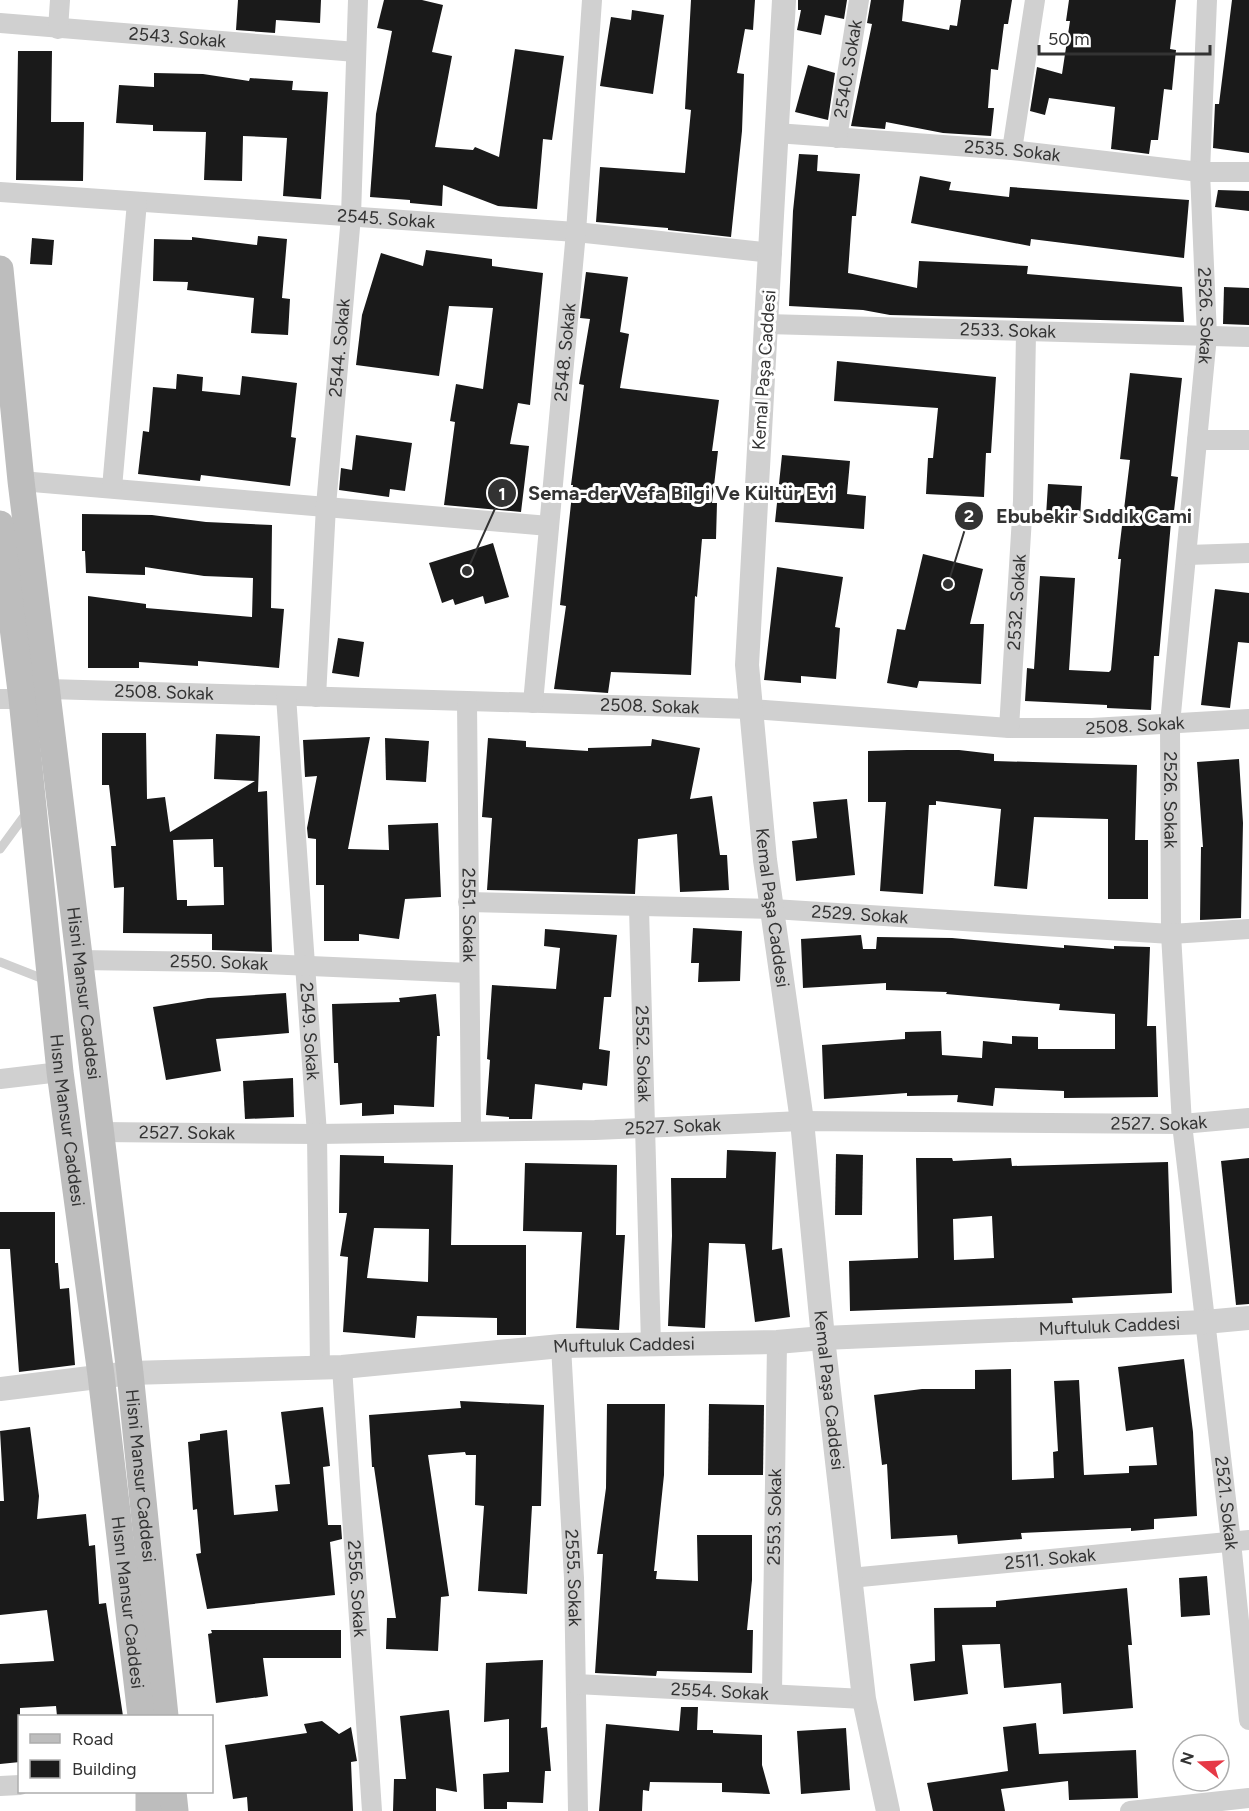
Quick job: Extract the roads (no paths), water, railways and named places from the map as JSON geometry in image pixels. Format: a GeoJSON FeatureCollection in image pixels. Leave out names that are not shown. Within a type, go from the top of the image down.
{"type":"FeatureCollection","features":[{"type":"Feature","properties":{"kind":"main road","name":"Hisni Mansur Caddesi"},"geometry":{"type":"LineString","coordinates":[[0,269],[21,481],[130,1373],[165,1715]]}},
{"type":"Feature","properties":{"kind":"main road","name":"Hısnı Mansur Caddesi"},"geometry":{"type":"LineString","coordinates":[[0,524],[11,699],[33,804],[60,1072],[101,1376],[141,1715]]}},
{"type":"Feature","properties":{"kind":"main road"},"geometry":{"type":"LineString","coordinates":[[149,1793],[149,1811]]}},
{"type":"Feature","properties":{"kind":"main road"},"geometry":{"type":"LineString","coordinates":[[173,1793],[175,1811]]}},
{"type":"Feature","properties":{"kind":"street"},"geometry":{"type":"LineString","coordinates":[[58,29],[60,0]]}},
{"type":"Feature","properties":{"kind":"street","name":"2544. Sokak"},"geometry":{"type":"LineString","coordinates":[[316,697],[326,506],[351,216],[358,0]]}},
{"type":"Feature","properties":{"kind":"street","name":"2548. Sokak"},"geometry":{"type":"LineString","coordinates":[[533,703],[576,232],[592,0]]}},
{"type":"Feature","properties":{"kind":"street","name":"Kemal Paşa Caddesi"},"geometry":{"type":"LineString","coordinates":[[784,0],[772,253],[747,665],[773,909],[802,1121],[823,1338],[864,1699],[888,1811]]}},
{"type":"Feature","properties":{"kind":"street","name":"2540. Sokak"},"geometry":{"type":"LineString","coordinates":[[837,138],[859,0]]}},
{"type":"Feature","properties":{"kind":"street"},"geometry":{"type":"LineString","coordinates":[[1012,150],[1035,0]]}},
{"type":"Feature","properties":{"kind":"street","name":"2526. Sokak"},"geometry":{"type":"LineString","coordinates":[[1205,1322],[1182,1124],[1171,934],[1170,724],[1207,336],[1200,172],[1207,0]]}},
{"type":"Feature","properties":{"kind":"street","name":"2543. Sokak"},"geometry":{"type":"LineString","coordinates":[[0,23],[356,52]]}},
{"type":"Feature","properties":{"kind":"street","name":"2535. Sokak"},"geometry":{"type":"LineString","coordinates":[[776,133],[1012,150],[1200,172],[1249,172]]}},
{"type":"Feature","properties":{"kind":"street","name":"2545. Sokak"},"geometry":{"type":"LineString","coordinates":[[0,192],[576,232],[772,253]]}},
{"type":"Feature","properties":{"kind":"street"},"geometry":{"type":"LineString","coordinates":[[112,488],[137,202]]}},
{"type":"Feature","properties":{"kind":"street","name":"2533. Sokak"},"geometry":{"type":"LineString","coordinates":[[766,324],[1026,333],[1249,337]]}},
{"type":"Feature","properties":{"kind":"street","name":"2532. Sokak"},"geometry":{"type":"LineString","coordinates":[[1009,728],[1023,501],[1026,333]]}},
{"type":"Feature","properties":{"kind":"street"},"geometry":{"type":"LineString","coordinates":[[1197,440],[1249,440]]}},
{"type":"Feature","properties":{"kind":"street"},"geometry":{"type":"LineString","coordinates":[[21,481],[549,526]]}},
{"type":"Feature","properties":{"kind":"street"},"geometry":{"type":"LineString","coordinates":[[1187,555],[1249,553]]}},
{"type":"Feature","properties":{"kind":"street","name":"2508. Sokak"},"geometry":{"type":"LineString","coordinates":[[48,689],[751,709],[1009,728],[1092,728],[1249,719]]}},
{"type":"Feature","properties":{"kind":"street","name":"2549. Sokak"},"geometry":{"type":"LineString","coordinates":[[285,696],[331,1367]]}},
{"type":"Feature","properties":{"kind":"street","name":"2551. Sokak"},"geometry":{"type":"LineString","coordinates":[[467,701],[471,1131]]}},
{"type":"Feature","properties":{"kind":"street","name":"2529. Sokak"},"geometry":{"type":"LineString","coordinates":[[468,902],[639,908],[773,909],[1171,934],[1249,929]]}},
{"type":"Feature","properties":{"kind":"street","name":"2552. Sokak"},"geometry":{"type":"LineString","coordinates":[[639,908],[651,1344]]}},
{"type":"Feature","properties":{"kind":"street","name":"2550. Sokak"},"geometry":{"type":"LineString","coordinates":[[78,960],[469,973]]}},
{"type":"Feature","properties":{"kind":"street"},"geometry":{"type":"LineString","coordinates":[[0,1079],[60,1072]]}},
{"type":"Feature","properties":{"kind":"street","name":"2527. Sokak"},"geometry":{"type":"LineString","coordinates":[[99,1132],[316,1134],[646,1127],[802,1121],[1182,1124],[1249,1118]]}},
{"type":"Feature","properties":{"kind":"street","name":"Muftuluk Caddesi"},"geometry":{"type":"LineString","coordinates":[[0,1389],[130,1373],[331,1367],[561,1346],[777,1342],[1249,1318]]}},
{"type":"Feature","properties":{"kind":"street","name":"2521. Sokak"},"geometry":{"type":"LineString","coordinates":[[1205,1322],[1240,1541],[1249,1720]]}},
{"type":"Feature","properties":{"kind":"street","name":"2553. Sokak"},"geometry":{"type":"LineString","coordinates":[[772,1693],[777,1342]]}},
{"type":"Feature","properties":{"kind":"street","name":"2555. Sokak"},"geometry":{"type":"LineString","coordinates":[[561,1346],[574,1578],[578,1811]]}},
{"type":"Feature","properties":{"kind":"street","name":"2556. Sokak"},"geometry":{"type":"LineString","coordinates":[[331,1367],[372,1811]]}},
{"type":"Feature","properties":{"kind":"street","name":"2511. Sokak"},"geometry":{"type":"LineString","coordinates":[[850,1578],[1240,1541]]}},
{"type":"Feature","properties":{"kind":"street","name":"2554. Sokak"},"geometry":{"type":"LineString","coordinates":[[576,1684],[864,1699]]}},
{"type":"Feature","properties":{"kind":"street"},"geometry":{"type":"LineString","coordinates":[[0,1786],[18,1785]]}},
{"type":"Feature","properties":{"kind":"street"},"geometry":{"type":"LineString","coordinates":[[1130,1811],[1249,1798]]}},
{"type":"Feature","properties":{"kind":"lane"},"geometry":{"type":"LineString","coordinates":[[0,849],[33,804]]}},
{"type":"Feature","properties":{"kind":"lane"},"geometry":{"type":"LineString","coordinates":[[0,962],[51,982]]}},
{"type":"Feature","properties":{"kind":"place","name":"Sema-der Vefa Bilgi Ve Kültür Evi"},"geometry":{"type":"Point","coordinates":[467,571]}},
{"type":"Feature","properties":{"kind":"place","name":"Ebubekir Sıddık Cami"},"geometry":{"type":"Point","coordinates":[948,584]}}]}
